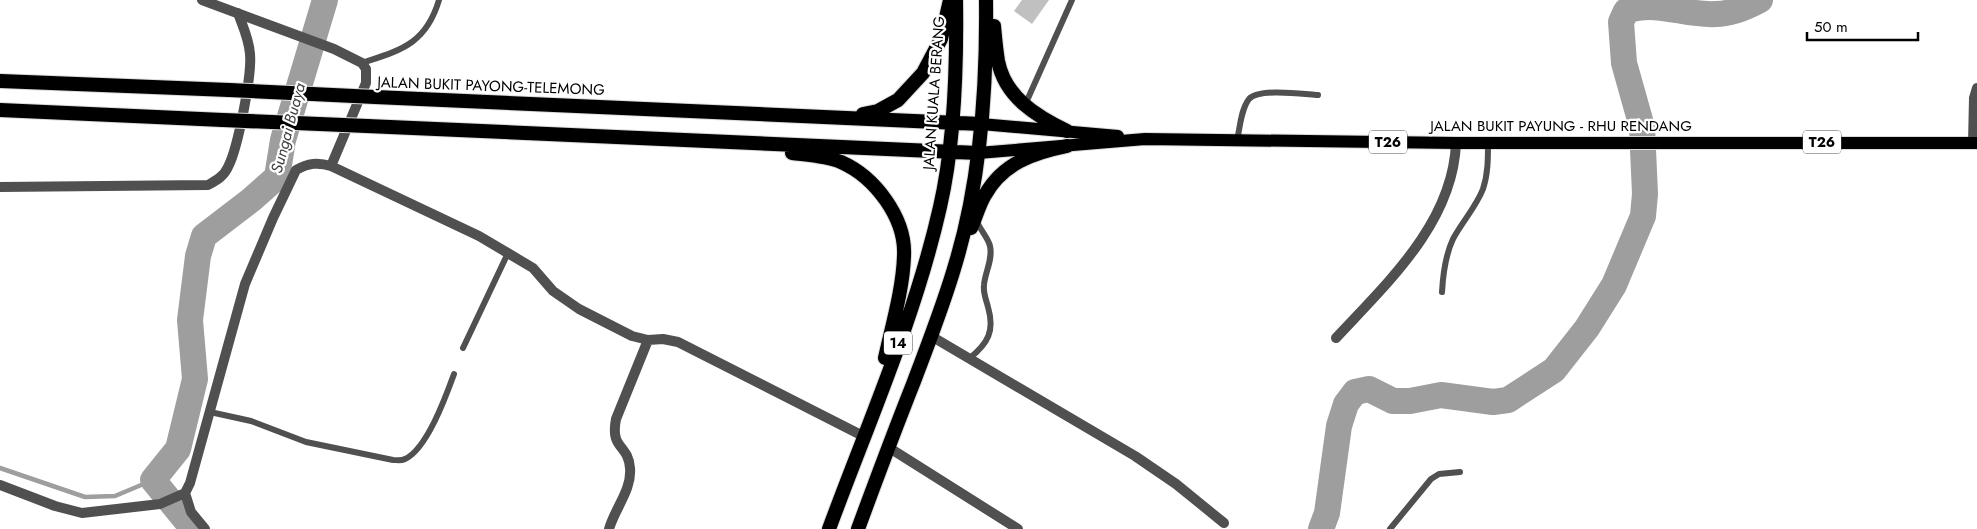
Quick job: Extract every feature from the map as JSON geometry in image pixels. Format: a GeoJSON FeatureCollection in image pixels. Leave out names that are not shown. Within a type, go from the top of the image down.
{"type":"FeatureCollection","features":[{"type":"Feature","properties":{"kind":"highway"},"geometry":{"type":"LineString","coordinates":[[843,118],[878,111],[898,100],[922,73],[941,39],[950,0]]}},
{"type":"Feature","properties":{"kind":"highway","name":"JALAN KUALA BERANG"},"geometry":{"type":"LineString","coordinates":[[829,529],[920,284],[940,206],[949,152],[956,37],[956,0]]}},
{"type":"Feature","properties":{"kind":"highway","name":"14"},"geometry":{"type":"LineString","coordinates":[[858,529],[931,336],[956,262],[969,207],[978,152],[986,38],[986,0]]}},
{"type":"Feature","properties":{"kind":"highway"},"geometry":{"type":"LineString","coordinates":[[991,0],[998,63],[1009,87],[1024,106],[1067,131]]}},
{"type":"Feature","properties":{"kind":"highway","name":"JALAN BUKIT PAYONG-TELEMONG"},"geometry":{"type":"LineString","coordinates":[[0,81],[981,124]]}},
{"type":"Feature","properties":{"kind":"highway"},"geometry":{"type":"LineString","coordinates":[[0,110],[978,152]]}},
{"type":"Feature","properties":{"kind":"highway"},"geometry":{"type":"LineString","coordinates":[[675,140],[808,155],[839,161],[855,169],[879,190],[894,213],[905,254],[876,403]]}},
{"type":"Feature","properties":{"kind":"highway"},"geometry":{"type":"LineString","coordinates":[[956,262],[985,194],[1000,176],[1018,161],[1036,153],[1067,146]]}},
{"type":"Feature","properties":{"kind":"main road"},"geometry":{"type":"LineString","coordinates":[[981,124],[1145,139]]}},
{"type":"Feature","properties":{"kind":"main road"},"geometry":{"type":"LineString","coordinates":[[978,152],[1145,139]]}},
{"type":"Feature","properties":{"kind":"main road","name":"JALAN BUKIT PAYUNG - RHU RENDANG"},"geometry":{"type":"LineString","coordinates":[[1145,139],[1456,143],[1975,142]]}},
{"type":"Feature","properties":{"kind":"street"},"geometry":{"type":"LineString","coordinates":[[202,0],[334,49],[362,63],[366,69],[366,83],[331,166]]}},
{"type":"Feature","properties":{"kind":"street"},"geometry":{"type":"LineString","coordinates":[[0,187],[208,185],[221,177],[229,167],[235,146],[250,75],[250,54],[247,36],[238,13]]}},
{"type":"Feature","properties":{"kind":"street"},"geometry":{"type":"LineString","coordinates":[[1975,142],[1974,98],[1977,88]]}},
{"type":"Feature","properties":{"kind":"street"},"geometry":{"type":"LineString","coordinates":[[1336,338],[1394,275],[1430,225],[1451,180],[1455,164],[1456,143]]}},
{"type":"Feature","properties":{"kind":"street"},"geometry":{"type":"LineString","coordinates":[[0,485],[63,509],[82,513],[160,504],[181,495],[190,483],[245,284],[296,170],[303,166],[314,164],[331,166],[479,236],[533,268],[553,291],[579,309],[632,336],[648,340],[663,339],[678,342],[863,436]]}},
{"type":"Feature","properties":{"kind":"street"},"geometry":{"type":"LineString","coordinates":[[931,336],[1135,456],[1176,484],[1224,523]]}},
{"type":"Feature","properties":{"kind":"street"},"geometry":{"type":"LineString","coordinates":[[609,529],[630,481],[629,457],[615,441],[613,431],[616,419],[648,340]]}},
{"type":"Feature","properties":{"kind":"street"},"geometry":{"type":"LineString","coordinates":[[888,447],[1018,529]]}},
{"type":"Feature","properties":{"kind":"street"},"geometry":{"type":"LineString","coordinates":[[181,495],[190,512],[205,529]]}},
{"type":"Feature","properties":{"kind":"lane"},"geometry":{"type":"LineString","coordinates":[[362,63],[399,51],[417,39],[433,18],[439,0]]}},
{"type":"Feature","properties":{"kind":"lane"},"geometry":{"type":"LineString","coordinates":[[1024,106],[1072,0]]}},
{"type":"Feature","properties":{"kind":"lane"},"geometry":{"type":"LineString","coordinates":[[1237,140],[1245,107],[1250,98],[1261,93],[1318,95]]}},
{"type":"Feature","properties":{"kind":"lane"},"geometry":{"type":"LineString","coordinates":[[1442,292],[1447,254],[1453,239],[1482,190],[1487,170],[1488,143]]}},
{"type":"Feature","properties":{"kind":"lane"},"geometry":{"type":"LineString","coordinates":[[970,358],[986,343],[990,335],[990,313],[984,293],[984,282],[991,257],[991,248],[975,218]]}},
{"type":"Feature","properties":{"kind":"lane"},"geometry":{"type":"LineString","coordinates":[[463,348],[508,254]]}},
{"type":"Feature","properties":{"kind":"lane"},"geometry":{"type":"LineString","coordinates":[[210,412],[251,421],[306,442],[393,460],[403,460],[410,456],[417,448],[436,419],[454,374]]}},
{"type":"Feature","properties":{"kind":"lane"},"geometry":{"type":"LineString","coordinates":[[1390,529],[1431,479],[1439,474],[1460,472]]}},
{"type":"Feature","properties":{"kind":"building"},"geometry":{"type":"Polygon","coordinates":[[[1022,0],[1049,0],[1032,24],[1014,11],[1022,0]]]}},
{"type":"Feature","properties":{"kind":"waterway","name":"Sungai Buaya"},"geometry":{"type":"LineString","coordinates":[[193,529],[153,480],[178,449],[195,379],[190,320],[198,256],[204,236],[251,200],[277,177],[283,140],[325,0]]}},
{"type":"Feature","properties":{"kind":"waterway"},"geometry":{"type":"LineString","coordinates":[[1321,529],[1327,513],[1339,426],[1346,404],[1355,392],[1369,389],[1393,401],[1410,401],[1441,395],[1493,402],[1508,400],[1554,370],[1587,328],[1614,285],[1643,216],[1645,194],[1642,127],[1624,63],[1621,22],[1626,11],[1649,7],[1693,13],[1722,14],[1739,10],[1760,0]]}},
{"type":"Feature","properties":{"kind":"waterway"},"geometry":{"type":"LineString","coordinates":[[0,468],[85,497],[115,496],[153,480]]}}]}
